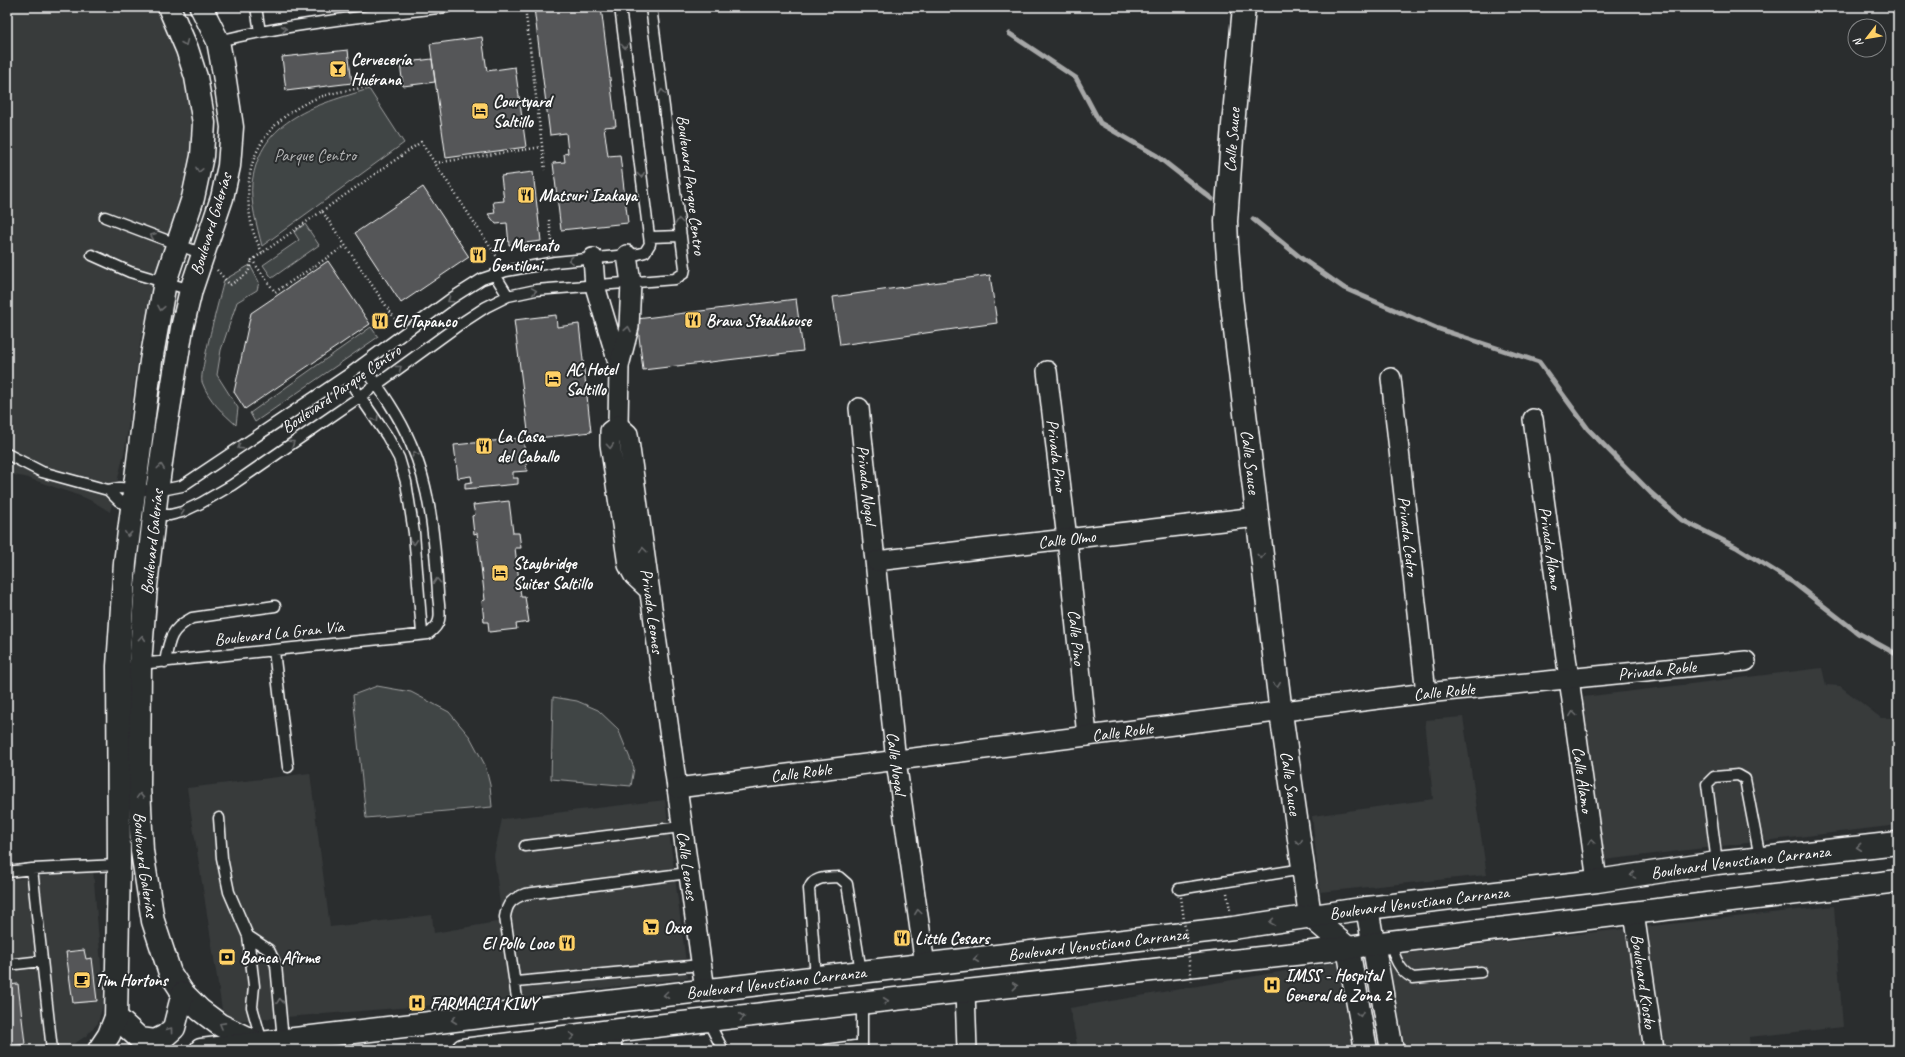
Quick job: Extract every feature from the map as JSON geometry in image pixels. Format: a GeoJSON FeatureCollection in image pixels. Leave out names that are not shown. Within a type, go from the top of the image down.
{"type":"FeatureCollection","features":[{"type":"Feature","properties":{"kind":"street","name":"Boulevard Galerías"},"geometry":{"type":"LineString","coordinates":[[99,1050],[109,1036],[116,1017],[119,865],[118,666],[132,499],[151,361],[166,282],[193,198],[202,156],[204,123],[196,77],[187,49],[169,7]]}},
{"type":"Feature","properties":{"kind":"street","name":"Boulevard Galerías"},"geometry":{"type":"LineString","coordinates":[[201,7],[218,41],[232,127],[229,166],[222,198],[191,290],[181,336],[158,491],[146,586],[140,664],[139,785],[142,851],[145,878],[153,921],[170,973],[183,993],[200,1010],[220,1025],[259,1042]]}},
{"type":"Feature","properties":{"kind":"street","name":"Calle Sauce"},"geometry":{"type":"LineString","coordinates":[[1244,7],[1233,125],[1226,227],[1231,297],[1256,518],[1302,870],[1310,916]]}},
{"type":"Feature","properties":{"kind":"street"},"geometry":{"type":"LineString","coordinates":[[193,198],[201,205],[208,206],[215,204],[222,198]]}},
{"type":"Feature","properties":{"kind":"street"},"geometry":{"type":"LineString","coordinates":[[619,366],[629,327],[632,283],[627,256]]}},
{"type":"Feature","properties":{"kind":"street"},"geometry":{"type":"LineString","coordinates":[[593,258],[595,286],[619,366]]}},
{"type":"Feature","properties":{"kind":"street","name":"Privada Leones"},"geometry":{"type":"LineString","coordinates":[[619,366],[623,429],[677,788]]}},
{"type":"Feature","properties":{"kind":"street","name":"Privada Pino"},"geometry":{"type":"LineString","coordinates":[[1047,371],[1067,539]]}},
{"type":"Feature","properties":{"kind":"street","name":"Privada Cedro"},"geometry":{"type":"LineString","coordinates":[[1391,378],[1426,693]]}},
{"type":"Feature","properties":{"kind":"street","name":"Privada Nogal"},"geometry":{"type":"LineString","coordinates":[[859,408],[876,561]]}},
{"type":"Feature","properties":{"kind":"street","name":"Privada Álamo"},"geometry":{"type":"LineString","coordinates":[[1533,418],[1568,678]]}},
{"type":"Feature","properties":{"kind":"street","name":"Calle Olmo"},"geometry":{"type":"LineString","coordinates":[[876,561],[1256,518]]}},
{"type":"Feature","properties":{"kind":"street","name":"Calle Pino"},"geometry":{"type":"LineString","coordinates":[[1067,539],[1087,736]]}},
{"type":"Feature","properties":{"kind":"street","name":"Calle Nogal"},"geometry":{"type":"LineString","coordinates":[[876,561],[896,761],[926,965]]}},
{"type":"Feature","properties":{"kind":"street","name":"Privada Roble"},"geometry":{"type":"LineString","coordinates":[[1568,678],[1746,661]]}},
{"type":"Feature","properties":{"kind":"street","name":"Calle Roble"},"geometry":{"type":"LineString","coordinates":[[677,788],[1281,713],[1426,693],[1568,678]]}},
{"type":"Feature","properties":{"kind":"street","name":"Calle Álamo"},"geometry":{"type":"LineString","coordinates":[[1568,678],[1597,881]]}},
{"type":"Feature","properties":{"kind":"street","name":"Calle Leones"},"geometry":{"type":"LineString","coordinates":[[677,788],[705,990]]}},
{"type":"Feature","properties":{"kind":"street","name":"Boulevard Venustiano Carranza"},"geometry":{"type":"LineString","coordinates":[[201,1050],[1233,928],[1368,908],[1597,881],[1717,863],[1898,843]]}},
{"type":"Feature","properties":{"kind":"street","name":"Boulevard Venustiano Carranza"},"geometry":{"type":"LineString","coordinates":[[463,1050],[611,1041],[708,1021],[1348,948],[1898,881]]}},
{"type":"Feature","properties":{"kind":"street"},"geometry":{"type":"LineString","coordinates":[[1368,908],[1382,943],[1392,1050]]}},
{"type":"Feature","properties":{"kind":"street","name":"Boulevard Kiosko"},"geometry":{"type":"LineString","coordinates":[[1634,913],[1654,1050]]}},
{"type":"Feature","properties":{"kind":"street"},"geometry":{"type":"LineString","coordinates":[[1310,916],[1348,948],[1366,1050]]}},
{"type":"Feature","properties":{"kind":"street"},"geometry":{"type":"LineString","coordinates":[[965,991],[967,1050]]}},
{"type":"Feature","properties":{"kind":"street"},"geometry":{"type":"LineString","coordinates":[[116,1017],[140,1039],[155,1041],[165,1036],[174,1028],[183,993]]}},
{"type":"Feature","properties":{"kind":"lane"},"geometry":{"type":"LineString","coordinates":[[256,7],[260,32]]}},
{"type":"Feature","properties":{"kind":"lane"},"geometry":{"type":"LineString","coordinates":[[218,41],[260,32],[374,15],[447,7]]}},
{"type":"Feature","properties":{"kind":"lane"},"geometry":{"type":"LineString","coordinates":[[620,7],[650,237],[681,236]]}},
{"type":"Feature","properties":{"kind":"lane","name":"Boulevard Parque Centro"},"geometry":{"type":"LineString","coordinates":[[132,499],[155,516],[182,512],[201,503],[232,485],[361,396],[460,324],[486,307],[508,296],[536,290],[632,283],[675,278],[684,273],[685,268],[651,7]]}},
{"type":"Feature","properties":{"kind":"lane"},"geometry":{"type":"LineString","coordinates":[[105,218],[203,254]]}},
{"type":"Feature","properties":{"kind":"lane","name":"Boulevard Parque Centro"},"geometry":{"type":"LineString","coordinates":[[132,499],[170,489],[187,482],[346,376],[452,298],[482,279],[506,271],[555,262],[638,254],[645,252],[650,248],[650,237]]}},
{"type":"Feature","properties":{"kind":"lane"},"geometry":{"type":"LineString","coordinates":[[92,255],[130,272],[191,290]]}},
{"type":"Feature","properties":{"kind":"lane"},"geometry":{"type":"LineString","coordinates":[[495,275],[508,296]]}},
{"type":"Feature","properties":{"kind":"lane","name":"Boulevard La Gran Vía"},"geometry":{"type":"LineString","coordinates":[[140,664],[274,651],[422,633],[428,634],[432,631],[439,620],[430,515],[422,475],[412,444],[399,418],[362,364]]}},
{"type":"Feature","properties":{"kind":"lane"},"geometry":{"type":"LineString","coordinates":[[346,376],[387,436],[398,458],[406,482],[414,533],[422,633]]}},
{"type":"Feature","properties":{"kind":"lane"},"geometry":{"type":"LineString","coordinates":[[7,454],[42,472],[108,490],[132,499]]}},
{"type":"Feature","properties":{"kind":"lane"},"geometry":{"type":"LineString","coordinates":[[108,490],[120,488],[132,499]]}},
{"type":"Feature","properties":{"kind":"lane"},"geometry":{"type":"LineString","coordinates":[[165,662],[172,635],[182,623],[192,618],[275,606]]}},
{"type":"Feature","properties":{"kind":"lane"},"geometry":{"type":"LineString","coordinates":[[274,651],[288,767]]}},
{"type":"Feature","properties":{"kind":"lane"},"geometry":{"type":"LineString","coordinates":[[1717,863],[1707,784],[1714,777],[1738,774],[1745,779],[1760,858]]}},
{"type":"Feature","properties":{"kind":"lane"},"geometry":{"type":"LineString","coordinates":[[219,818],[222,858],[229,892],[248,936],[254,986],[252,1007],[259,1042]]}},
{"type":"Feature","properties":{"kind":"lane"},"geometry":{"type":"LineString","coordinates":[[525,846],[682,827]]}},
{"type":"Feature","properties":{"kind":"lane"},"geometry":{"type":"LineString","coordinates":[[7,872],[32,869],[119,865]]}},
{"type":"Feature","properties":{"kind":"lane"},"geometry":{"type":"LineString","coordinates":[[32,869],[52,1050]]}},
{"type":"Feature","properties":{"kind":"lane"},"geometry":{"type":"LineString","coordinates":[[1180,893],[1302,870]]}},
{"type":"Feature","properties":{"kind":"lane"},"geometry":{"type":"LineString","coordinates":[[519,1012],[516,982],[505,917],[507,905],[515,897],[525,894],[688,873]]}},
{"type":"Feature","properties":{"kind":"lane"},"geometry":{"type":"LineString","coordinates":[[816,977],[809,889],[818,879],[839,877],[847,884],[861,972]]}},
{"type":"Feature","properties":{"kind":"lane"},"geometry":{"type":"LineString","coordinates":[[248,936],[268,950],[276,965],[284,1040]]}},
{"type":"Feature","properties":{"kind":"lane"},"geometry":{"type":"LineString","coordinates":[[1382,943],[1403,971],[1413,978],[1482,972]]}},
{"type":"Feature","properties":{"kind":"lane"},"geometry":{"type":"LineString","coordinates":[[7,965],[42,961]]}},
{"type":"Feature","properties":{"kind":"lane"},"geometry":{"type":"LineString","coordinates":[[516,982],[701,965]]}},
{"type":"Feature","properties":{"kind":"lane"},"geometry":{"type":"LineString","coordinates":[[826,1050],[862,1048],[862,1004]]}},
{"type":"Feature","properties":{"kind":"lane"},"geometry":{"type":"LineString","coordinates":[[708,1021],[723,1050]]}},
{"type":"Feature","properties":{"kind":"path"},"geometry":{"type":"LineString","coordinates":[[525,7],[545,170]]}},
{"type":"Feature","properties":{"kind":"path"},"geometry":{"type":"LineString","coordinates":[[262,253],[252,228],[248,191],[253,158],[262,139],[271,128],[308,102],[325,96],[382,85]]}},
{"type":"Feature","properties":{"kind":"path"},"geometry":{"type":"LineString","coordinates":[[230,285],[248,273],[252,260],[421,142],[506,271]]}},
{"type":"Feature","properties":{"kind":"path"},"geometry":{"type":"LineString","coordinates":[[435,163],[542,147]]}},
{"type":"Feature","properties":{"kind":"path"},"geometry":{"type":"LineString","coordinates":[[322,211],[404,333]]}},
{"type":"Feature","properties":{"kind":"path"},"geometry":{"type":"LineString","coordinates":[[549,220],[555,262]]}},
{"type":"Feature","properties":{"kind":"path"},"geometry":{"type":"LineString","coordinates":[[252,260],[275,292],[345,246]]}},
{"type":"Feature","properties":{"kind":"path"},"geometry":{"type":"LineString","coordinates":[[1219,893],[1227,892],[1233,928]]}},
{"type":"Feature","properties":{"kind":"path"},"geometry":{"type":"LineString","coordinates":[[1189,896],[1180,893],[1192,983]]}},
{"type":"Feature","properties":{"kind":"shaded area"},"geometry":{"type":"Polygon","coordinates":[[[7,7],[156,7],[183,65],[191,103],[193,138],[191,163],[186,186],[141,337],[125,449],[110,512],[83,497],[25,477],[7,474],[7,7]]]}},
{"type":"Feature","properties":{"kind":"shaded area"},"geometry":{"type":"Polygon","coordinates":[[[1822,668],[1826,685],[1840,686],[1881,718],[1898,718],[1898,825],[1604,860],[1583,697],[1822,668]]]}},
{"type":"Feature","properties":{"kind":"shaded area"},"geometry":{"type":"Polygon","coordinates":[[[1463,717],[1487,875],[1320,892],[1312,816],[1433,799],[1425,720],[1463,717]]]}},
{"type":"Feature","properties":{"kind":"shaded area"},"geometry":{"type":"Polygon","coordinates":[[[310,773],[330,927],[432,915],[434,933],[502,921],[494,855],[502,819],[665,800],[688,978],[510,999],[224,1022],[187,788],[310,773]]]}},
{"type":"Feature","properties":{"kind":"shaded area"},"geometry":{"type":"Polygon","coordinates":[[[93,869],[104,1001],[98,1023],[86,1036],[74,1044],[24,1050],[7,1050],[7,880],[93,869]]]}},
{"type":"Feature","properties":{"kind":"shaded area"},"geometry":{"type":"Polygon","coordinates":[[[1834,906],[1843,1027],[1749,1037],[1750,1050],[1405,1050],[1388,955],[1834,906]]]}},
{"type":"Feature","properties":{"kind":"shaded area","name":"IMSS - Hospital General de Zona 2"},"geometry":{"type":"Polygon","coordinates":[[[1337,962],[1353,1050],[1078,1050],[1070,1008],[1337,962]]]}},
{"type":"Feature","properties":{"kind":"green space","name":"Parque Centro"},"geometry":{"type":"Polygon","coordinates":[[[369,89],[404,143],[262,246],[254,214],[252,183],[257,161],[267,143],[279,129],[294,118],[311,109],[330,101],[369,89]]]}},
{"type":"Feature","properties":{"kind":"green space"},"geometry":{"type":"Polygon","coordinates":[[[305,224],[319,245],[272,278],[263,265],[299,240],[294,232],[305,224]]]}},
{"type":"Feature","properties":{"kind":"green space"},"geometry":{"type":"Polygon","coordinates":[[[250,265],[259,282],[257,290],[237,302],[221,350],[217,375],[238,408],[236,425],[212,401],[202,382],[202,376],[214,317],[224,280],[250,265]]]}},
{"type":"Feature","properties":{"kind":"green space"},"geometry":{"type":"Polygon","coordinates":[[[371,327],[378,337],[255,422],[250,413],[371,327]]]}},
{"type":"Feature","properties":{"kind":"green space"},"geometry":{"type":"Polygon","coordinates":[[[377,686],[411,692],[449,712],[470,737],[485,765],[490,785],[492,807],[366,818],[353,695],[377,686]]]}},
{"type":"Feature","properties":{"kind":"green space"},"geometry":{"type":"Polygon","coordinates":[[[553,697],[577,701],[598,710],[618,729],[634,768],[631,786],[551,779],[553,697]]]}},
{"type":"Feature","properties":{"kind":"building"},"geometry":{"type":"Polygon","coordinates":[[[601,7],[616,126],[604,127],[608,156],[620,155],[628,223],[561,230],[553,163],[565,162],[564,154],[568,153],[566,133],[550,135],[534,8],[601,7]]]}},
{"type":"Feature","properties":{"kind":"building","name":"Courtyard Saltillo"},"geometry":{"type":"Polygon","coordinates":[[[482,37],[487,71],[515,67],[526,147],[446,158],[430,44],[482,37]]]}},
{"type":"Feature","properties":{"kind":"building"},"geometry":{"type":"Polygon","coordinates":[[[348,50],[352,83],[286,91],[282,57],[348,50]]]}},
{"type":"Feature","properties":{"kind":"building"},"geometry":{"type":"Polygon","coordinates":[[[432,59],[435,82],[403,86],[400,63],[432,59]]]}},
{"type":"Feature","properties":{"kind":"building"},"geometry":{"type":"Polygon","coordinates":[[[533,172],[541,241],[509,245],[507,223],[496,224],[488,214],[495,213],[493,202],[504,201],[501,176],[533,172]]]}},
{"type":"Feature","properties":{"kind":"building"},"geometry":{"type":"Polygon","coordinates":[[[423,187],[469,257],[401,303],[355,233],[423,187]]]}},
{"type":"Feature","properties":{"kind":"building"},"geometry":{"type":"Polygon","coordinates":[[[328,261],[370,324],[245,409],[234,392],[251,313],[328,261]]]}},
{"type":"Feature","properties":{"kind":"building"},"geometry":{"type":"Polygon","coordinates":[[[990,275],[997,323],[840,345],[833,297],[990,275]]]}},
{"type":"Feature","properties":{"kind":"building"},"geometry":{"type":"Polygon","coordinates":[[[796,299],[803,351],[643,370],[637,319],[796,299]]]}},
{"type":"Feature","properties":{"kind":"building","name":"AC Hotel Saltillo"},"geometry":{"type":"Polygon","coordinates":[[[556,315],[557,327],[579,324],[591,432],[529,439],[514,320],[556,315]]]}},
{"type":"Feature","properties":{"kind":"building"},"geometry":{"type":"Polygon","coordinates":[[[523,438],[527,471],[513,472],[513,478],[518,478],[518,484],[465,489],[465,483],[472,482],[471,476],[458,478],[454,445],[523,438]]]}},
{"type":"Feature","properties":{"kind":"building","name":"Staybridge Suites Saltillo"},"geometry":{"type":"Polygon","coordinates":[[[509,501],[513,533],[519,533],[521,548],[515,548],[521,597],[525,597],[529,622],[516,624],[517,629],[489,632],[488,622],[484,622],[482,601],[485,600],[477,533],[474,534],[472,516],[475,515],[473,505],[509,501]]]}},
{"type":"Feature","properties":{"kind":"building","name":"Tim Hortons"},"geometry":{"type":"Polygon","coordinates":[[[84,950],[86,959],[92,958],[97,1001],[73,1003],[66,952],[84,950]]]}},
{"type":"Feature","properties":{"kind":"building"},"geometry":{"type":"Polygon","coordinates":[[[18,984],[25,1044],[7,1046],[7,985],[18,984]]]}},
{"type":"Feature","properties":{"kind":"waterway"},"geometry":{"type":"LineString","coordinates":[[1010,34],[1076,78],[1100,123],[1157,156],[1212,199]]}},
{"type":"Feature","properties":{"kind":"waterway"},"geometry":{"type":"LineString","coordinates":[[1253,219],[1301,258],[1344,288],[1436,328],[1539,362],[1588,429],[1651,493],[1682,520],[1736,547],[1794,583],[1858,633],[1898,655]]}},
{"type":"Feature","properties":{"kind":"place","name":"Cervecería Huérana"},"geometry":{"type":"Point","coordinates":[338,69]}},
{"type":"Feature","properties":{"kind":"place","name":"Courtyard Saltillo"},"geometry":{"type":"Point","coordinates":[480,111]}},
{"type":"Feature","properties":{"kind":"place","name":"Matsuri Izakaya"},"geometry":{"type":"Point","coordinates":[526,195]}},
{"type":"Feature","properties":{"kind":"place","name":"IL Mercato Gentiloni"},"geometry":{"type":"Point","coordinates":[478,255]}},
{"type":"Feature","properties":{"kind":"place","name":"Brava Steakhouse"},"geometry":{"type":"Point","coordinates":[693,320]}},
{"type":"Feature","properties":{"kind":"place","name":"El Tapanco"},"geometry":{"type":"Point","coordinates":[380,321]}},
{"type":"Feature","properties":{"kind":"place","name":"AC Hotel Saltillo"},"geometry":{"type":"Point","coordinates":[553,379]}},
{"type":"Feature","properties":{"kind":"place","name":"La Casa del Caballo"},"geometry":{"type":"Point","coordinates":[484,446]}},
{"type":"Feature","properties":{"kind":"place","name":"Staybridge Suites Saltillo"},"geometry":{"type":"Point","coordinates":[500,573]}},
{"type":"Feature","properties":{"kind":"place","name":"Oxxo"},"geometry":{"type":"Point","coordinates":[651,927]}},
{"type":"Feature","properties":{"kind":"place","name":"Little Cesars"},"geometry":{"type":"Point","coordinates":[902,938]}},
{"type":"Feature","properties":{"kind":"place","name":"El Pollo Loco"},"geometry":{"type":"Point","coordinates":[567,943]}},
{"type":"Feature","properties":{"kind":"place","name":"Banca Afirme"},"geometry":{"type":"Point","coordinates":[227,957]}},
{"type":"Feature","properties":{"kind":"place","name":"Tim Hortons"},"geometry":{"type":"Point","coordinates":[82,980]}},
{"type":"Feature","properties":{"kind":"place","name":"IMSS - Hospital General de Zona 2"},"geometry":{"type":"Point","coordinates":[1272,985]}},
{"type":"Feature","properties":{"kind":"place","name":"FARMACIA KIWY"},"geometry":{"type":"Point","coordinates":[417,1003]}}]}
